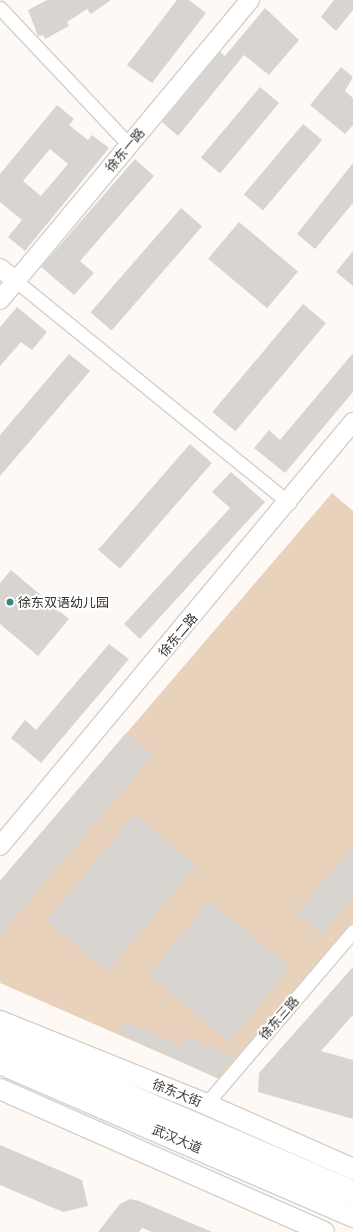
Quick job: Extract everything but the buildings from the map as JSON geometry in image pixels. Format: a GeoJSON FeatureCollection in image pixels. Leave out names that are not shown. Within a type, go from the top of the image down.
{"type":"FeatureCollection","features":[{"type":"Feature","properties":{"kind":"highway","name":"武汉大道"},"geometry":{"type":"LineString","coordinates":[[0,1040],[353,1192]]}},
{"type":"Feature","properties":{"kind":"highway","name":"武汉大道"},"geometry":{"type":"LineString","coordinates":[[0,1063],[353,1216]]}},
{"type":"Feature","properties":{"kind":"main road","name":"徐东大街"},"geometry":{"type":"LineString","coordinates":[[0,1021],[206,1104],[353,1169]]}},
{"type":"Feature","properties":{"kind":"main road"},"geometry":{"type":"LineString","coordinates":[[0,1089],[324,1232]]}},
{"type":"Feature","properties":{"kind":"street","name":"徐东一路"},"geometry":{"type":"LineString","coordinates":[[0,300],[250,0]]}},
{"type":"Feature","properties":{"kind":"street"},"geometry":{"type":"LineString","coordinates":[[0,8],[129,145]]}},
{"type":"Feature","properties":{"kind":"street"},"geometry":{"type":"LineString","coordinates":[[0,268],[289,503]]}},
{"type":"Feature","properties":{"kind":"street","name":"徐东二路"},"geometry":{"type":"LineString","coordinates":[[0,846],[289,503],[353,422]]}},
{"type":"Feature","properties":{"kind":"street","name":"徐东三路"},"geometry":{"type":"LineString","coordinates":[[206,1104],[353,931]]}},
{"type":"Feature","properties":{"kind":"shaded area"},"geometry":{"type":"Polygon","coordinates":[[[332,493],[353,511],[353,923],[220,1079],[0,983],[0,881],[332,493]]]}},
{"type":"Feature","properties":{"kind":"place","name":"徐东双语幼儿园"},"geometry":{"type":"Point","coordinates":[10,602]}}]}
